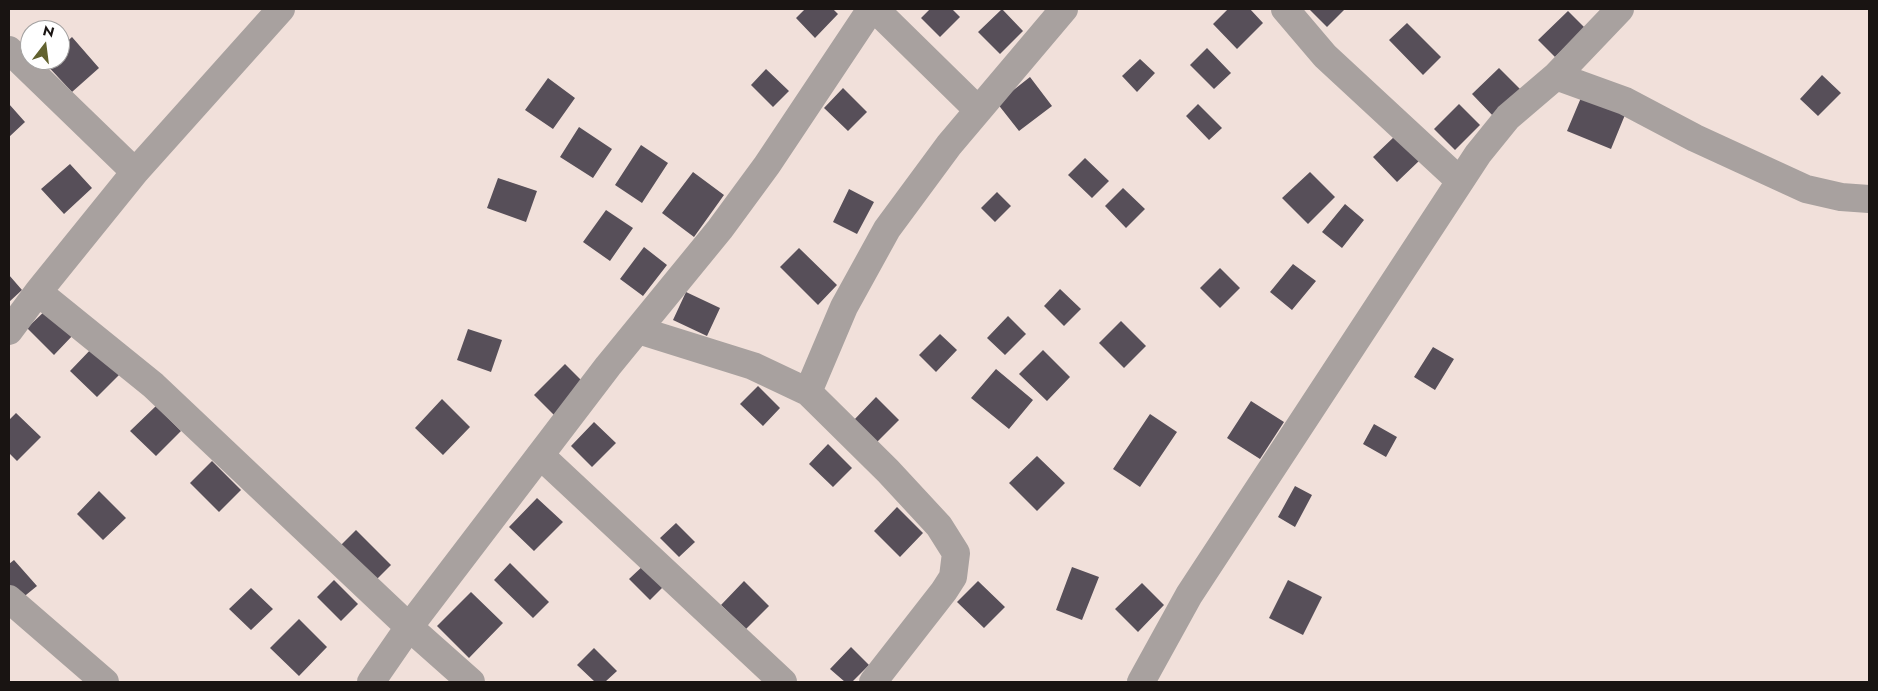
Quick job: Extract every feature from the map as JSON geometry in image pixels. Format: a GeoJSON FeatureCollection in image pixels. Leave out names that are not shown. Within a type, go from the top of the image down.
{"type":"FeatureCollection","features":[{"type":"Feature","properties":{"kind":"street"},"geometry":{"type":"LineString","coordinates":[[9,331],[135,172],[281,9]]}},
{"type":"Feature","properties":{"kind":"street"},"geometry":{"type":"LineString","coordinates":[[371,682],[409,627],[608,366],[720,229],[768,165],[873,9],[978,110]]}},
{"type":"Feature","properties":{"kind":"street"},"geometry":{"type":"LineString","coordinates":[[808,392],[844,307],[887,229],[949,145],[1064,9]]}},
{"type":"Feature","properties":{"kind":"street"},"geometry":{"type":"LineString","coordinates":[[1286,9],[1325,56],[1460,181]]}},
{"type":"Feature","properties":{"kind":"street"},"geometry":{"type":"LineString","coordinates":[[1141,682],[1189,595],[1478,154],[1508,117],[1556,76],[1620,9]]}},
{"type":"Feature","properties":{"kind":"street"},"geometry":{"type":"LineString","coordinates":[[9,50],[135,172]]}},
{"type":"Feature","properties":{"kind":"street"},"geometry":{"type":"LineString","coordinates":[[1556,76],[1625,101],[1695,138],[1806,189],[1840,197],[1869,200]]}},
{"type":"Feature","properties":{"kind":"street"},"geometry":{"type":"LineString","coordinates":[[38,292],[153,385],[409,627],[471,682]]}},
{"type":"Feature","properties":{"kind":"street"},"geometry":{"type":"LineString","coordinates":[[638,330],[753,366],[808,392],[888,470],[939,526],[956,553],[952,577],[944,591],[873,682]]}},
{"type":"Feature","properties":{"kind":"street"},"geometry":{"type":"LineString","coordinates":[[540,455],[783,682]]}},
{"type":"Feature","properties":{"kind":"street"},"geometry":{"type":"LineString","coordinates":[[9,599],[105,682]]}},
{"type":"Feature","properties":{"kind":"building"},"geometry":{"type":"Polygon","coordinates":[[[805,9],[833,9],[838,14],[815,38],[796,18],[805,9]]]}},
{"type":"Feature","properties":{"kind":"building"},"geometry":{"type":"Polygon","coordinates":[[[930,9],[952,9],[960,17],[940,37],[921,18],[930,9]]]}},
{"type":"Feature","properties":{"kind":"building"},"geometry":{"type":"Polygon","coordinates":[[[1002,9],[1023,31],[1000,54],[978,32],[1002,9]]]}},
{"type":"Feature","properties":{"kind":"building"},"geometry":{"type":"Polygon","coordinates":[[[1228,9],[1250,9],[1263,23],[1237,49],[1213,24],[1228,9]]]}},
{"type":"Feature","properties":{"kind":"building"},"geometry":{"type":"Polygon","coordinates":[[[1309,9],[1345,9],[1327,27],[1309,9]]]}},
{"type":"Feature","properties":{"kind":"building"},"geometry":{"type":"Polygon","coordinates":[[[1568,11],[1585,28],[1555,57],[1538,40],[1568,11]]]}},
{"type":"Feature","properties":{"kind":"building"},"geometry":{"type":"Polygon","coordinates":[[[1407,23],[1441,57],[1423,75],[1389,40],[1407,23]]]}},
{"type":"Feature","properties":{"kind":"building"},"geometry":{"type":"Polygon","coordinates":[[[72,37],[99,68],[72,92],[51,70],[70,70],[70,39],[72,37]]]}},
{"type":"Feature","properties":{"kind":"building"},"geometry":{"type":"Polygon","coordinates":[[[1207,48],[1231,73],[1214,89],[1190,65],[1207,48]]]}},
{"type":"Feature","properties":{"kind":"building"},"geometry":{"type":"Polygon","coordinates":[[[1140,59],[1155,73],[1137,92],[1122,76],[1140,59]]]}},
{"type":"Feature","properties":{"kind":"building"},"geometry":{"type":"Polygon","coordinates":[[[1499,68],[1521,90],[1494,117],[1472,94],[1499,68]]]}},
{"type":"Feature","properties":{"kind":"building"},"geometry":{"type":"Polygon","coordinates":[[[766,69],[789,91],[773,107],[751,85],[766,69]]]}},
{"type":"Feature","properties":{"kind":"building"},"geometry":{"type":"Polygon","coordinates":[[[1822,75],[1841,93],[1818,116],[1800,99],[1822,75]]]}},
{"type":"Feature","properties":{"kind":"building"},"geometry":{"type":"Polygon","coordinates":[[[1030,77],[1052,106],[1019,131],[997,103],[1030,77]]]}},
{"type":"Feature","properties":{"kind":"building"},"geometry":{"type":"Polygon","coordinates":[[[548,78],[575,98],[553,129],[525,110],[548,78]]]}},
{"type":"Feature","properties":{"kind":"building"},"geometry":{"type":"Polygon","coordinates":[[[843,88],[867,112],[848,131],[824,108],[843,88]]]}},
{"type":"Feature","properties":{"kind":"building"},"geometry":{"type":"Polygon","coordinates":[[[1583,93],[1627,110],[1611,149],[1567,131],[1583,93]]]}},
{"type":"Feature","properties":{"kind":"building"},"geometry":{"type":"Polygon","coordinates":[[[9,104],[25,122],[9,137],[9,104]]]}},
{"type":"Feature","properties":{"kind":"building"},"geometry":{"type":"Polygon","coordinates":[[[1198,104],[1222,128],[1209,140],[1186,116],[1198,104]]]}},
{"type":"Feature","properties":{"kind":"building"},"geometry":{"type":"Polygon","coordinates":[[[1459,104],[1480,125],[1455,150],[1434,129],[1459,104]]]}},
{"type":"Feature","properties":{"kind":"building"},"geometry":{"type":"Polygon","coordinates":[[[579,127],[612,149],[593,178],[560,157],[579,127]]]}},
{"type":"Feature","properties":{"kind":"building"},"geometry":{"type":"Polygon","coordinates":[[[1395,136],[1420,160],[1397,182],[1373,157],[1395,136]]]}},
{"type":"Feature","properties":{"kind":"building"},"geometry":{"type":"Polygon","coordinates":[[[641,145],[668,163],[642,203],[615,185],[641,145]]]}},
{"type":"Feature","properties":{"kind":"building"},"geometry":{"type":"Polygon","coordinates":[[[1085,158],[1109,181],[1092,198],[1068,175],[1085,158]]]}},
{"type":"Feature","properties":{"kind":"building"},"geometry":{"type":"Polygon","coordinates":[[[70,164],[92,188],[64,214],[41,189],[70,164]]]}},
{"type":"Feature","properties":{"kind":"building"},"geometry":{"type":"Polygon","coordinates":[[[693,172],[724,195],[694,237],[662,213],[693,172]]]}},
{"type":"Feature","properties":{"kind":"building"},"geometry":{"type":"Polygon","coordinates":[[[1310,172],[1335,197],[1308,224],[1282,198],[1310,172]]]}},
{"type":"Feature","properties":{"kind":"building"},"geometry":{"type":"Polygon","coordinates":[[[498,178],[537,191],[526,222],[487,208],[498,178]]]}},
{"type":"Feature","properties":{"kind":"building"},"geometry":{"type":"Polygon","coordinates":[[[1123,188],[1145,209],[1126,228],[1105,206],[1123,188]]]}},
{"type":"Feature","properties":{"kind":"building"},"geometry":{"type":"Polygon","coordinates":[[[849,189],[874,202],[857,234],[833,222],[849,189]]]}},
{"type":"Feature","properties":{"kind":"building"},"geometry":{"type":"Polygon","coordinates":[[[997,192],[1011,206],[995,222],[981,208],[997,192]]]}},
{"type":"Feature","properties":{"kind":"building"},"geometry":{"type":"Polygon","coordinates":[[[1345,204],[1364,220],[1342,248],[1322,232],[1345,204]]]}},
{"type":"Feature","properties":{"kind":"building"},"geometry":{"type":"Polygon","coordinates":[[[606,210],[633,228],[610,261],[583,242],[606,210]]]}},
{"type":"Feature","properties":{"kind":"building"},"geometry":{"type":"Polygon","coordinates":[[[644,247],[667,265],[643,296],[620,279],[644,247]]]}},
{"type":"Feature","properties":{"kind":"building"},"geometry":{"type":"Polygon","coordinates":[[[799,248],[837,285],[818,305],[780,267],[799,248]]]}},
{"type":"Feature","properties":{"kind":"building"},"geometry":{"type":"Polygon","coordinates":[[[1293,264],[1316,281],[1292,310],[1270,292],[1293,264]]]}},
{"type":"Feature","properties":{"kind":"building"},"geometry":{"type":"Polygon","coordinates":[[[1220,268],[1240,288],[1220,308],[1200,288],[1220,268]]]}},
{"type":"Feature","properties":{"kind":"building"},"geometry":{"type":"Polygon","coordinates":[[[9,275],[22,290],[9,302],[9,275]]]}},
{"type":"Feature","properties":{"kind":"building"},"geometry":{"type":"Polygon","coordinates":[[[1060,289],[1081,309],[1064,326],[1044,306],[1060,289]]]}},
{"type":"Feature","properties":{"kind":"building"},"geometry":{"type":"Polygon","coordinates":[[[686,292],[720,308],[707,336],[673,320],[686,292]]]}},
{"type":"Feature","properties":{"kind":"building"},"geometry":{"type":"Polygon","coordinates":[[[48,308],[74,334],[54,355],[27,328],[48,308]]]}},
{"type":"Feature","properties":{"kind":"building"},"geometry":{"type":"Polygon","coordinates":[[[1008,316],[1026,334],[1005,355],[987,338],[1008,316]]]}},
{"type":"Feature","properties":{"kind":"building"},"geometry":{"type":"Polygon","coordinates":[[[1121,321],[1146,346],[1124,368],[1099,343],[1121,321]]]}},
{"type":"Feature","properties":{"kind":"building"},"geometry":{"type":"Polygon","coordinates":[[[468,329],[502,340],[491,372],[457,360],[468,329]]]}},
{"type":"Feature","properties":{"kind":"building"},"geometry":{"type":"Polygon","coordinates":[[[940,334],[957,350],[936,372],[919,355],[940,334]]]}},
{"type":"Feature","properties":{"kind":"building"},"geometry":{"type":"Polygon","coordinates":[[[94,346],[121,373],[97,397],[70,371],[94,346]]]}},
{"type":"Feature","properties":{"kind":"building"},"geometry":{"type":"Polygon","coordinates":[[[1433,347],[1454,359],[1435,390],[1414,377],[1433,347]]]}},
{"type":"Feature","properties":{"kind":"building"},"geometry":{"type":"Polygon","coordinates":[[[1043,350],[1070,377],[1047,401],[1019,374],[1043,350]]]}},
{"type":"Feature","properties":{"kind":"building"},"geometry":{"type":"Polygon","coordinates":[[[565,364],[585,384],[554,415],[534,395],[565,364]]]}},
{"type":"Feature","properties":{"kind":"building"},"geometry":{"type":"Polygon","coordinates":[[[996,369],[1033,400],[1009,429],[971,398],[996,369]]]}},
{"type":"Feature","properties":{"kind":"building"},"geometry":{"type":"Polygon","coordinates":[[[758,386],[780,408],[763,426],[740,404],[758,386]]]}},
{"type":"Feature","properties":{"kind":"building"},"geometry":{"type":"Polygon","coordinates":[[[876,397],[899,420],[876,443],[853,421],[876,397]]]}},
{"type":"Feature","properties":{"kind":"building"},"geometry":{"type":"Polygon","coordinates":[[[442,399],[470,427],[443,455],[415,428],[442,399]]]}},
{"type":"Feature","properties":{"kind":"building"},"geometry":{"type":"Polygon","coordinates":[[[1251,401],[1284,422],[1260,459],[1227,438],[1251,401]]]}},
{"type":"Feature","properties":{"kind":"building"},"geometry":{"type":"Polygon","coordinates":[[[156,406],[181,431],[156,456],[130,431],[156,406]]]}},
{"type":"Feature","properties":{"kind":"building"},"geometry":{"type":"Polygon","coordinates":[[[16,413],[41,437],[17,461],[9,453],[9,420],[16,413]]]}},
{"type":"Feature","properties":{"kind":"building"},"geometry":{"type":"Polygon","coordinates":[[[1150,414],[1177,432],[1140,487],[1113,469],[1150,414]]]}},
{"type":"Feature","properties":{"kind":"building"},"geometry":{"type":"Polygon","coordinates":[[[594,422],[616,443],[592,467],[571,446],[594,422]]]}},
{"type":"Feature","properties":{"kind":"building"},"geometry":{"type":"Polygon","coordinates":[[[1374,424],[1397,437],[1386,457],[1363,444],[1374,424]]]}},
{"type":"Feature","properties":{"kind":"building"},"geometry":{"type":"Polygon","coordinates":[[[828,444],[852,468],[833,487],[809,464],[828,444]]]}},
{"type":"Feature","properties":{"kind":"building"},"geometry":{"type":"Polygon","coordinates":[[[1037,456],[1065,483],[1037,511],[1009,483],[1037,456]]]}},
{"type":"Feature","properties":{"kind":"building"},"geometry":{"type":"Polygon","coordinates":[[[212,461],[241,490],[219,512],[190,483],[212,461]]]}},
{"type":"Feature","properties":{"kind":"building"},"geometry":{"type":"Polygon","coordinates":[[[1295,486],[1312,495],[1295,527],[1278,517],[1295,486]]]}},
{"type":"Feature","properties":{"kind":"building"},"geometry":{"type":"Polygon","coordinates":[[[99,491],[126,518],[103,540],[77,514],[99,491]]]}},
{"type":"Feature","properties":{"kind":"building"},"geometry":{"type":"Polygon","coordinates":[[[537,498],[563,522],[534,551],[509,527],[537,498]]]}},
{"type":"Feature","properties":{"kind":"building"},"geometry":{"type":"Polygon","coordinates":[[[897,507],[923,533],[900,557],[874,531],[897,507]]]}},
{"type":"Feature","properties":{"kind":"building"},"geometry":{"type":"Polygon","coordinates":[[[676,523],[695,542],[679,557],[660,538],[676,523]]]}},
{"type":"Feature","properties":{"kind":"building"},"geometry":{"type":"Polygon","coordinates":[[[356,530],[391,565],[375,581],[339,547],[356,530]]]}},
{"type":"Feature","properties":{"kind":"building"},"geometry":{"type":"Polygon","coordinates":[[[14,560],[37,586],[21,599],[9,584],[9,564],[14,560]]]}},
{"type":"Feature","properties":{"kind":"building"},"geometry":{"type":"Polygon","coordinates":[[[510,563],[549,602],[533,618],[494,580],[510,563]]]}},
{"type":"Feature","properties":{"kind":"building"},"geometry":{"type":"Polygon","coordinates":[[[645,564],[666,584],[650,600],[629,579],[645,564]]]}},
{"type":"Feature","properties":{"kind":"building"},"geometry":{"type":"Polygon","coordinates":[[[1072,567],[1099,577],[1082,620],[1056,610],[1072,567]]]}},
{"type":"Feature","properties":{"kind":"building"},"geometry":{"type":"Polygon","coordinates":[[[334,580],[358,604],[341,621],[317,597],[334,580]]]}},
{"type":"Feature","properties":{"kind":"building"},"geometry":{"type":"Polygon","coordinates":[[[1288,580],[1322,597],[1303,635],[1269,618],[1288,580]]]}},
{"type":"Feature","properties":{"kind":"building"},"geometry":{"type":"Polygon","coordinates":[[[744,581],[769,606],[746,629],[721,605],[744,581]]]}},
{"type":"Feature","properties":{"kind":"building"},"geometry":{"type":"Polygon","coordinates":[[[978,581],[1005,607],[984,628],[957,602],[978,581]]]}},
{"type":"Feature","properties":{"kind":"building"},"geometry":{"type":"Polygon","coordinates":[[[1142,583],[1164,605],[1138,632],[1115,609],[1142,583]]]}},
{"type":"Feature","properties":{"kind":"building"},"geometry":{"type":"Polygon","coordinates":[[[251,588],[273,609],[251,630],[229,609],[251,588]]]}},
{"type":"Feature","properties":{"kind":"building"},"geometry":{"type":"Polygon","coordinates":[[[471,592],[503,623],[469,658],[437,626],[471,592]]]}},
{"type":"Feature","properties":{"kind":"building"},"geometry":{"type":"Polygon","coordinates":[[[299,619],[327,647],[299,676],[270,648],[299,619]]]}},
{"type":"Feature","properties":{"kind":"building"},"geometry":{"type":"Polygon","coordinates":[[[851,647],[869,665],[852,682],[845,682],[830,669],[851,647]]]}},
{"type":"Feature","properties":{"kind":"building"},"geometry":{"type":"Polygon","coordinates":[[[594,648],[617,671],[605,682],[595,682],[577,665],[594,648]]]}}]}
